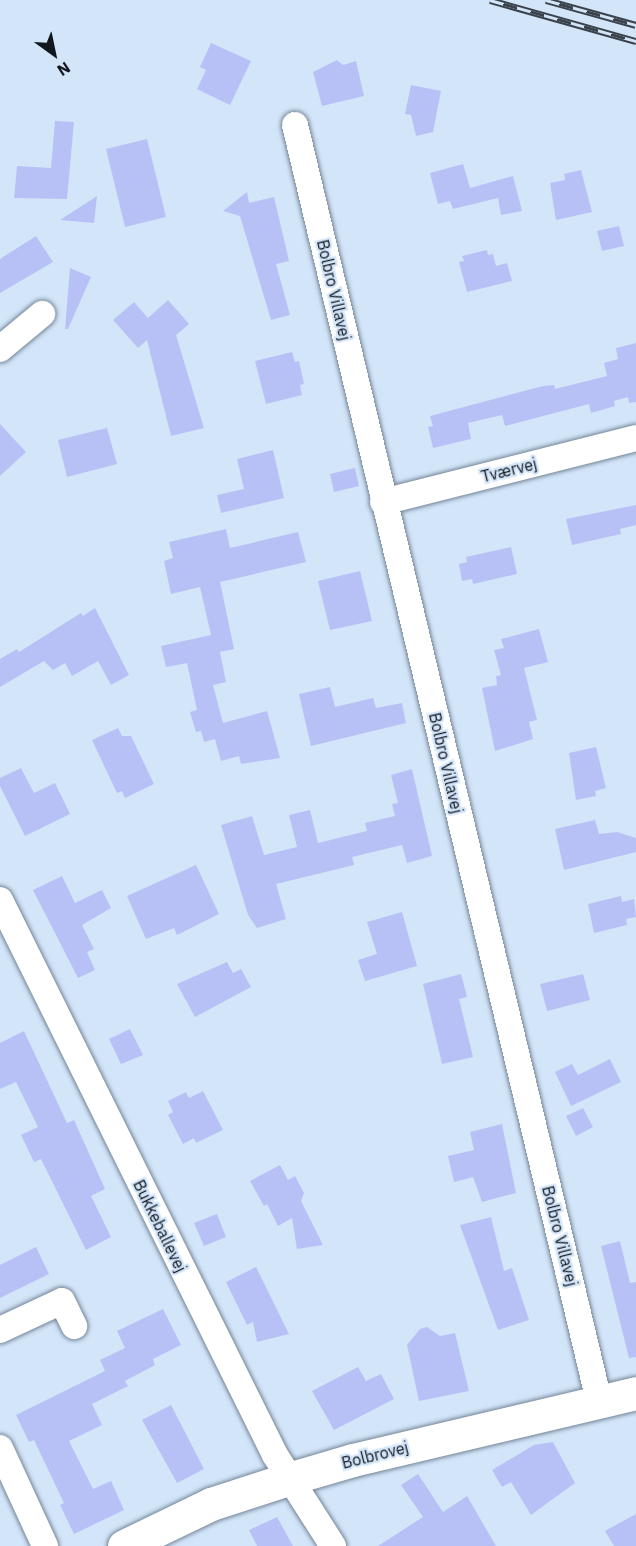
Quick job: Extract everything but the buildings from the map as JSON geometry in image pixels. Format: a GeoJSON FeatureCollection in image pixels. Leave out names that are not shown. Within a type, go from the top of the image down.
{"type":"FeatureCollection","features":[{"type":"Feature","properties":{"kind":"street","name":"Bolbro Villavej"},"geometry":{"type":"LineString","coordinates":[[295,125],[599,1401]]}},
{"type":"Feature","properties":{"kind":"street"},"geometry":{"type":"LineString","coordinates":[[0,349],[42,314]]}},
{"type":"Feature","properties":{"kind":"street","name":"Tværvej"},"geometry":{"type":"LineString","coordinates":[[383,502],[636,438]]}},
{"type":"Feature","properties":{"kind":"street","name":"Bukkeballevej"},"geometry":{"type":"LineString","coordinates":[[0,900],[288,1479],[333,1546]]}},
{"type":"Feature","properties":{"kind":"street"},"geometry":{"type":"LineString","coordinates":[[0,1330],[62,1301],[74,1326]]}},
{"type":"Feature","properties":{"kind":"street","name":"Bolbrovej"},"geometry":{"type":"LineString","coordinates":[[124,1546],[211,1504],[288,1479],[636,1393]]}},
{"type":"Feature","properties":{"kind":"street"},"geometry":{"type":"LineString","coordinates":[[0,1448],[45,1546]]}},
{"type":"Feature","properties":{"kind":"railway"},"geometry":{"type":"LineString","coordinates":[[490,0],[636,41]]}},
{"type":"Feature","properties":{"kind":"railway"},"geometry":{"type":"LineString","coordinates":[[546,0],[636,25]]}}]}
